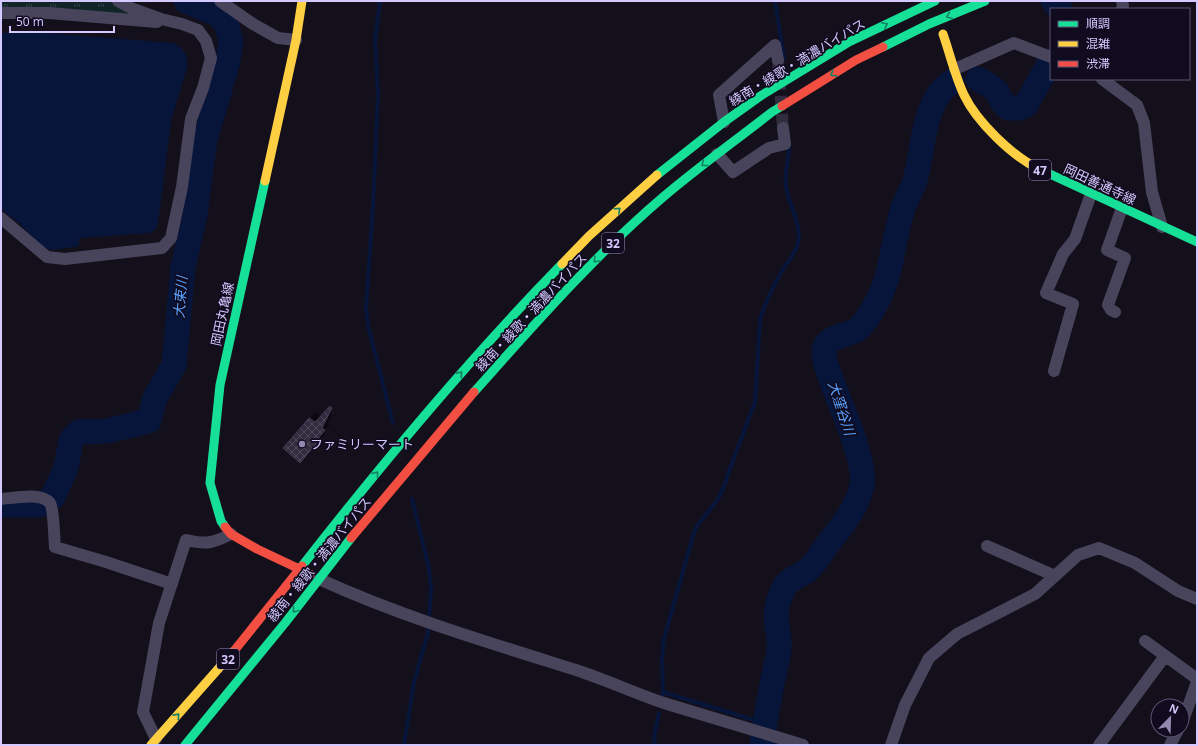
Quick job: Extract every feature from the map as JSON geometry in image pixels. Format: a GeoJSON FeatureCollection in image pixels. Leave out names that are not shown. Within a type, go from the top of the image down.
{"type":"FeatureCollection","features":[{"type":"Feature","properties":{"kind":"main road","name":"岡田丸亀線"},"geometry":{"type":"LineString","coordinates":[[302,1],[296,40],[220,385],[210,482],[221,521],[231,534],[257,549],[319,579]]}},
{"type":"Feature","properties":{"kind":"main road","name":"綾南・綾歌・満濃バイパス"},"geometry":{"type":"LineString","coordinates":[[153,742],[216,673],[331,529],[446,389],[526,301],[589,236],[649,182],[724,122],[762,96],[849,42],[935,1]]}},
{"type":"Feature","properties":{"kind":"main road","name":"綾南・綾歌・満濃バイパス"},"geometry":{"type":"LineString","coordinates":[[185,745],[285,623],[347,542],[460,408],[542,316],[607,249],[662,198],[772,112],[856,60],[929,24],[985,1]]}},
{"type":"Feature","properties":{"kind":"main road","name":"岡田善通寺線"},"geometry":{"type":"LineString","coordinates":[[943,34],[965,96],[980,119],[1011,151],[1035,167],[1197,242]]}},
{"type":"Feature","properties":{"kind":"street"},"geometry":{"type":"LineString","coordinates":[[1,218],[47,257],[65,259],[162,248],[171,238],[182,187],[192,120],[211,58],[206,41],[198,30],[133,9],[118,1]]}},
{"type":"Feature","properties":{"kind":"street"},"geometry":{"type":"LineString","coordinates":[[220,1],[253,24],[278,38],[296,40]]}},
{"type":"Feature","properties":{"kind":"street"},"geometry":{"type":"LineString","coordinates":[[1,13],[49,13],[157,22],[161,19]]}},
{"type":"Feature","properties":{"kind":"street"},"geometry":{"type":"LineString","coordinates":[[955,69],[1014,43],[1049,56]]}},
{"type":"Feature","properties":{"kind":"street"},"geometry":{"type":"LineString","coordinates":[[724,122],[719,95],[775,45],[778,60]]}},
{"type":"Feature","properties":{"kind":"street"},"geometry":{"type":"LineString","coordinates":[[1103,80],[1137,105],[1144,123],[1152,192],[1162,227]]}},
{"type":"Feature","properties":{"kind":"street"},"geometry":{"type":"LineString","coordinates":[[717,154],[733,172],[769,148],[785,144],[783,128]]}},
{"type":"Feature","properties":{"kind":"street"},"geometry":{"type":"LineString","coordinates":[[1054,371],[1073,304],[1046,293],[1063,254],[1075,239],[1091,194]]}},
{"type":"Feature","properties":{"kind":"street"},"geometry":{"type":"LineString","coordinates":[[1115,312],[1108,305],[1125,258],[1107,250],[1122,208]]}},
{"type":"Feature","properties":{"kind":"street"},"geometry":{"type":"LineString","coordinates":[[1,499],[37,497],[47,501],[52,510],[55,547],[172,584]]}},
{"type":"Feature","properties":{"kind":"street"},"geometry":{"type":"LineString","coordinates":[[153,742],[143,712],[159,623],[186,540],[202,544],[217,541],[231,534]]}},
{"type":"Feature","properties":{"kind":"street"},"geometry":{"type":"LineString","coordinates":[[987,546],[1055,576]]}},
{"type":"Feature","properties":{"kind":"street"},"geometry":{"type":"LineString","coordinates":[[891,745],[905,705],[929,658],[957,634],[1035,594],[1078,555],[1099,548],[1135,563],[1178,591],[1197,599]]}},
{"type":"Feature","properties":{"kind":"street"},"geometry":{"type":"LineString","coordinates":[[319,579],[345,591],[428,622],[592,676],[667,704],[803,745]]}},
{"type":"Feature","properties":{"kind":"street"},"geometry":{"type":"LineString","coordinates":[[1145,641],[1197,679]]}},
{"type":"Feature","properties":{"kind":"street"},"geometry":{"type":"LineString","coordinates":[[1099,745],[1165,656]]}},
{"type":"Feature","properties":{"kind":"street"},"geometry":{"type":"LineString","coordinates":[[1190,701],[1197,682]]}},
{"type":"Feature","properties":{"kind":"green space"},"geometry":{"type":"Polygon","coordinates":[[[1,1],[108,1],[147,18],[1,10],[1,1]]]}},
{"type":"Feature","properties":{"kind":"water"},"geometry":{"type":"Polygon","coordinates":[[[32,32],[174,43],[185,53],[187,67],[171,121],[158,223],[156,229],[150,233],[79,238],[79,246],[53,250],[42,247],[20,224],[1,209],[1,33],[32,32]]]}},
{"type":"Feature","properties":{"kind":"building"},"geometry":{"type":"Polygon","coordinates":[[[330,406],[332,408],[322,428],[325,430],[318,439],[319,440],[300,463],[283,448],[309,418],[315,422],[330,406]]]}},
{"type":"Feature","properties":{"kind":"waterway","name":"大束川"},"geometry":{"type":"LineString","coordinates":[[1,505],[38,505],[53,497],[66,468],[71,440],[79,432],[106,431],[149,421],[155,398],[174,365],[183,267],[195,215],[205,140],[228,61],[231,42],[227,26],[219,15],[186,1]]}},
{"type":"Feature","properties":{"kind":"waterway"},"geometry":{"type":"LineString","coordinates":[[380,1],[375,40],[378,94],[373,206],[366,308],[368,326],[393,423]]}},
{"type":"Feature","properties":{"kind":"waterway"},"geometry":{"type":"LineString","coordinates":[[775,1],[784,59]]}},
{"type":"Feature","properties":{"kind":"waterway","name":"大窪谷川"},"geometry":{"type":"LineString","coordinates":[[1053,1],[1059,8]]}},
{"type":"Feature","properties":{"kind":"waterway","name":"大窪谷川"},"geometry":{"type":"LineString","coordinates":[[978,79],[995,90],[1002,103],[1008,108],[1020,108],[1026,105],[1050,62]]}},
{"type":"Feature","properties":{"kind":"waterway","name":"大窪谷川"},"geometry":{"type":"LineString","coordinates":[[762,745],[779,653],[776,617],[782,592],[789,581],[808,570],[841,527],[852,511],[860,494],[862,485],[862,475],[857,449],[827,368],[824,356],[825,347],[832,339],[854,332],[858,329],[867,319],[880,295],[888,274],[902,211],[915,180],[929,113],[942,90],[952,82]]}},
{"type":"Feature","properties":{"kind":"waterway"},"geometry":{"type":"LineString","coordinates":[[662,696],[662,658],[664,639],[694,532],[722,492],[755,402],[760,320],[770,294],[783,269],[794,254],[798,243],[798,228],[786,186],[789,143]]}},
{"type":"Feature","properties":{"kind":"waterway"},"geometry":{"type":"LineString","coordinates":[[404,745],[414,682],[428,633],[431,588],[429,568],[412,499]]}},
{"type":"Feature","properties":{"kind":"waterway"},"geometry":{"type":"LineString","coordinates":[[663,692],[764,723]]}},
{"type":"Feature","properties":{"kind":"waterway"},"geometry":{"type":"LineString","coordinates":[[655,745],[654,736],[659,713]]}},
{"type":"Feature","properties":{"kind":"tunnel"},"geometry":{"type":"LineString","coordinates":[[778,60],[783,128]]}},
{"type":"Feature","properties":{"kind":"traffic: fast"},"geometry":{"type":"LineString","coordinates":[[657,175],[724,122],[762,95],[849,42],[935,1]]}},
{"type":"Feature","properties":{"kind":"traffic: fast"},"geometry":{"type":"LineString","coordinates":[[883,47],[929,24],[985,1]]}},
{"type":"Feature","properties":{"kind":"traffic: fast"},"geometry":{"type":"LineString","coordinates":[[474,392],[588,267],[612,243],[689,176],[772,112],[782,106]]}},
{"type":"Feature","properties":{"kind":"traffic: fast"},"geometry":{"type":"LineString","coordinates":[[1039,169],[1197,242]]}},
{"type":"Feature","properties":{"kind":"traffic: fast"},"geometry":{"type":"LineString","coordinates":[[225,527],[221,521],[210,483],[220,385],[265,181]]}},
{"type":"Feature","properties":{"kind":"traffic: fast"},"geometry":{"type":"LineString","coordinates":[[302,566],[428,411],[494,336],[562,264]]}},
{"type":"Feature","properties":{"kind":"traffic: fast"},"geometry":{"type":"LineString","coordinates":[[185,745],[285,623],[351,538]]}},
{"type":"Feature","properties":{"kind":"traffic: slow"},"geometry":{"type":"LineString","coordinates":[[265,181],[296,40],[302,1]]}},
{"type":"Feature","properties":{"kind":"traffic: slow"},"geometry":{"type":"LineString","coordinates":[[943,34],[961,88],[977,116],[1007,147],[1039,169]]}},
{"type":"Feature","properties":{"kind":"traffic: slow"},"geometry":{"type":"LineString","coordinates":[[562,264],[589,236],[657,175]]}},
{"type":"Feature","properties":{"kind":"traffic: slow"},"geometry":{"type":"LineString","coordinates":[[151,745],[234,651]]}},
{"type":"Feature","properties":{"kind":"traffic: jam"},"geometry":{"type":"LineString","coordinates":[[782,106],[856,60],[883,47]]}},
{"type":"Feature","properties":{"kind":"traffic: jam"},"geometry":{"type":"LineString","coordinates":[[351,538],[474,392]]}},
{"type":"Feature","properties":{"kind":"traffic: jam"},"geometry":{"type":"LineString","coordinates":[[225,527],[231,534],[257,549],[310,574]]}},
{"type":"Feature","properties":{"kind":"traffic: jam"},"geometry":{"type":"LineString","coordinates":[[234,651],[302,566]]}},
{"type":"Feature","properties":{"kind":"place","name":"ファミリーマート"},"geometry":{"type":"Point","coordinates":[302,444]}}]}
